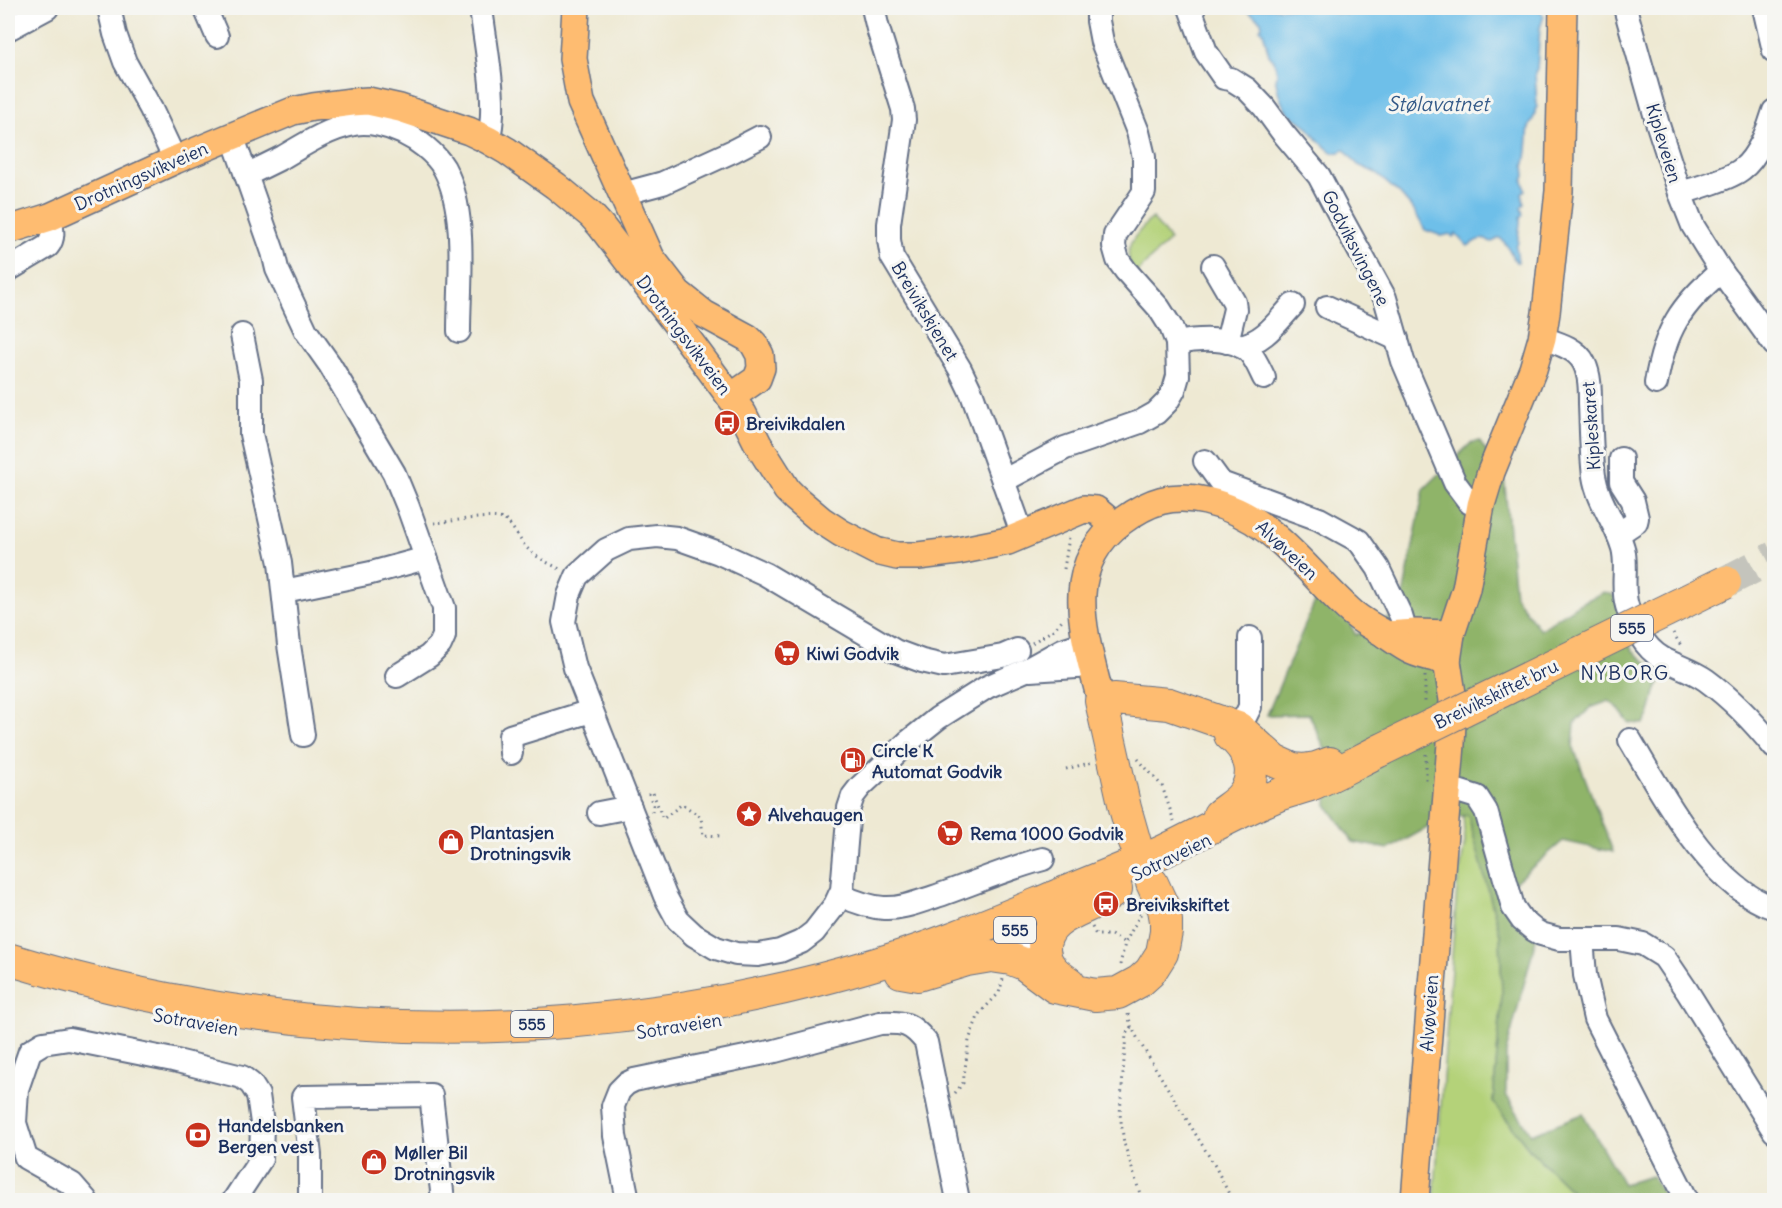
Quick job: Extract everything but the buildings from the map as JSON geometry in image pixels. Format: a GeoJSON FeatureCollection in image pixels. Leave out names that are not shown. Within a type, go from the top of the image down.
{"type":"FeatureCollection","features":[{"type":"Feature","properties":{"kind":"highway","name":"Breivikskiftet bru"},"geometry":{"type":"LineString","coordinates":[[1318,773],[1381,750],[1725,582]]}},
{"type":"Feature","properties":{"kind":"highway"},"geometry":{"type":"LineString","coordinates":[[1104,714],[1118,722],[1148,714],[1218,724],[1275,761],[1293,769],[1318,773]]}},
{"type":"Feature","properties":{"kind":"highway","name":"555"},"geometry":{"type":"LineString","coordinates":[[901,972],[918,975],[968,960],[998,963],[1011,959],[1035,970],[1055,987],[1095,995],[1118,993],[1140,981],[1150,972],[1162,953],[1166,932],[1164,909],[1142,873],[1104,714]]}},
{"type":"Feature","properties":{"kind":"highway"},"geometry":{"type":"LineString","coordinates":[[1218,724],[1244,748],[1250,762],[1250,779],[1242,797]]}},
{"type":"Feature","properties":{"kind":"highway","name":"Sotraveien"},"geometry":{"type":"LineString","coordinates":[[8,978],[94,1002],[219,1027],[288,1036],[356,1042],[464,1045],[574,1040],[634,1034],[782,1007],[840,992],[901,972],[1023,926],[1142,873],[1283,803],[1318,773]]}},
{"type":"Feature","properties":{"kind":"highway","name":"555"},"geometry":{"type":"LineString","coordinates":[[1084,993],[1057,975],[1045,958],[1044,948],[1050,930],[1057,922],[1109,896],[1142,873],[1160,844],[1219,814],[1242,797]]}},
{"type":"Feature","properties":{"kind":"highway","name":"Sotraveien"},"geometry":{"type":"LineString","coordinates":[[8,959],[130,991],[224,1009],[301,1019],[464,1027],[570,1022],[714,1003],[839,975],[1142,873]]}},
{"type":"Feature","properties":{"kind":"main road"},"geometry":{"type":"LineString","coordinates":[[576,8],[573,59],[584,110],[651,258],[678,292],[704,314],[747,338],[756,347],[762,363],[760,372],[755,381],[731,397]]}},
{"type":"Feature","properties":{"kind":"main road"},"geometry":{"type":"LineString","coordinates":[[1450,634],[1466,589],[1481,505],[1491,472],[1533,369],[1542,338],[1559,191],[1563,8]]}},
{"type":"Feature","properties":{"kind":"main road","name":"Drotningsvikveien"},"geometry":{"type":"LineString","coordinates":[[8,230],[50,217],[232,135],[293,111],[368,101],[400,108],[469,131],[488,140],[556,186],[591,215],[731,397],[787,489],[821,520],[842,533],[876,550],[897,556],[918,556],[1008,541],[1084,509],[1096,510],[1114,526]]}},
{"type":"Feature","properties":{"kind":"main road","name":"Alvøveien"},"geometry":{"type":"LineString","coordinates":[[1104,714],[1082,617],[1081,595],[1085,573],[1100,542],[1114,526],[1138,509],[1162,500],[1195,498],[1225,505],[1256,520],[1367,625],[1399,638],[1414,652],[1447,662]]}},
{"type":"Feature","properties":{"kind":"main road","name":"Alvøveien"},"geometry":{"type":"LineString","coordinates":[[1399,638],[1450,634],[1447,662],[1453,700],[1415,1200]]}},
{"type":"Feature","properties":{"kind":"street"},"geometry":{"type":"LineString","coordinates":[[8,28],[47,8]]}},
{"type":"Feature","properties":{"kind":"street"},"geometry":{"type":"LineString","coordinates":[[109,8],[125,62],[175,160]]}},
{"type":"Feature","properties":{"kind":"street"},"geometry":{"type":"LineString","coordinates":[[205,8],[217,36]]}},
{"type":"Feature","properties":{"kind":"street"},"geometry":{"type":"LineString","coordinates":[[481,8],[492,100],[491,130],[488,140]]}},
{"type":"Feature","properties":{"kind":"street","name":"Breivikskjenet"},"geometry":{"type":"LineString","coordinates":[[873,8],[903,109],[904,120],[890,224],[889,240],[892,257],[960,369],[972,394],[1002,492],[1023,536]]}},
{"type":"Feature","properties":{"kind":"street"},"geometry":{"type":"LineString","coordinates":[[1002,492],[1065,448],[1140,422],[1156,413],[1167,402],[1178,376],[1177,343],[1170,327],[1159,308],[1118,260],[1114,246],[1115,235],[1144,192],[1144,157],[1138,132],[1102,42],[1098,8]]}},
{"type":"Feature","properties":{"kind":"street","name":"Godviksvingene"},"geometry":{"type":"LineString","coordinates":[[1190,8],[1206,52],[1224,78],[1232,79],[1247,89],[1319,176],[1385,298],[1403,361],[1455,483],[1470,503],[1481,505]]}},
{"type":"Feature","properties":{"kind":"street","name":"Kipleveien"},"geometry":{"type":"LineString","coordinates":[[1625,8],[1658,125],[1693,226],[1721,271],[1774,344]]}},
{"type":"Feature","properties":{"kind":"street"},"geometry":{"type":"LineString","coordinates":[[1764,8],[1774,51]]}},
{"type":"Feature","properties":{"kind":"street"},"geometry":{"type":"LineString","coordinates":[[1680,192],[1696,189],[1741,171],[1751,161],[1770,126],[1774,111]]}},
{"type":"Feature","properties":{"kind":"street"},"geometry":{"type":"LineString","coordinates":[[246,175],[314,139],[355,124],[382,126],[417,141],[432,153],[443,168],[455,199],[460,221],[459,331]]}},
{"type":"Feature","properties":{"kind":"street"},"geometry":{"type":"LineString","coordinates":[[232,135],[277,269],[295,310],[394,473],[444,608],[444,636],[440,645],[429,656],[397,676]]}},
{"type":"Feature","properties":{"kind":"street"},"geometry":{"type":"LineString","coordinates":[[621,194],[663,183],[734,152],[760,137]]}},
{"type":"Feature","properties":{"kind":"street"},"geometry":{"type":"LineString","coordinates":[[8,270],[48,246],[52,241],[50,217]]}},
{"type":"Feature","properties":{"kind":"street"},"geometry":{"type":"LineString","coordinates":[[1213,266],[1234,302],[1234,344]]}},
{"type":"Feature","properties":{"kind":"street"},"geometry":{"type":"LineString","coordinates":[[1656,382],[1664,346],[1676,320],[1693,297],[1721,271]]}},
{"type":"Feature","properties":{"kind":"street"},"geometry":{"type":"LineString","coordinates":[[1177,343],[1206,340],[1250,344],[1259,340],[1293,305]]}},
{"type":"Feature","properties":{"kind":"street"},"geometry":{"type":"LineString","coordinates":[[1327,307],[1397,339]]}},
{"type":"Feature","properties":{"kind":"street"},"geometry":{"type":"LineString","coordinates":[[243,335],[251,381],[251,434],[280,563],[289,645],[303,735]]}},
{"type":"Feature","properties":{"kind":"street","name":"Kipleskaret"},"geometry":{"type":"LineString","coordinates":[[1542,338],[1570,349],[1583,361],[1587,369],[1594,480],[1602,503],[1618,534],[1625,560],[1624,583],[1630,616],[1648,646],[1662,658],[1693,672],[1722,693],[1739,708],[1774,747]]}},
{"type":"Feature","properties":{"kind":"street"},"geometry":{"type":"LineString","coordinates":[[1234,344],[1249,352],[1264,378]]}},
{"type":"Feature","properties":{"kind":"street","name":"Kipleskaret"},"geometry":{"type":"LineString","coordinates":[[1618,534],[1636,522],[1637,518],[1633,501],[1621,482],[1622,459]]}},
{"type":"Feature","properties":{"kind":"street","name":"Alvøveien"},"geometry":{"type":"LineString","coordinates":[[1205,461],[1221,483],[1319,519],[1359,541],[1378,568],[1401,616],[1399,638]]}},
{"type":"Feature","properties":{"kind":"street"},"geometry":{"type":"LineString","coordinates":[[1021,660],[987,687],[938,718],[908,742],[853,796],[849,808],[842,890],[835,905],[814,932],[801,942],[780,951],[758,955],[736,954],[716,948],[694,934],[678,920],[665,896],[591,711],[570,651],[564,622],[569,595],[577,576],[606,550],[629,539],[657,536],[677,538],[720,553],[765,574],[895,651],[922,661],[942,676],[1003,656],[1021,660],[1090,654]]}},
{"type":"Feature","properties":{"kind":"street"},"geometry":{"type":"LineString","coordinates":[[284,591],[371,573],[426,558]]}},
{"type":"Feature","properties":{"kind":"street"},"geometry":{"type":"LineString","coordinates":[[1218,724],[1250,707],[1250,638]]}},
{"type":"Feature","properties":{"kind":"street"},"geometry":{"type":"LineString","coordinates":[[511,753],[510,736],[591,711]]}},
{"type":"Feature","properties":{"kind":"street"},"geometry":{"type":"LineString","coordinates":[[1630,740],[1676,817],[1719,871],[1742,892],[1774,908]]}},
{"type":"Feature","properties":{"kind":"street","name":"555"},"geometry":{"type":"LineString","coordinates":[[1242,797],[1286,775],[1318,773]]}},
{"type":"Feature","properties":{"kind":"street"},"geometry":{"type":"LineString","coordinates":[[1447,790],[1477,797],[1486,811],[1513,907],[1522,920],[1534,930],[1559,939],[1627,940],[1643,944],[1664,957],[1774,1131]]}},
{"type":"Feature","properties":{"kind":"street"},"geometry":{"type":"LineString","coordinates":[[599,813],[630,807]]}},
{"type":"Feature","properties":{"kind":"street"},"geometry":{"type":"LineString","coordinates":[[840,895],[856,902],[885,908],[913,904],[1016,866],[1043,859]]}},
{"type":"Feature","properties":{"kind":"street","name":"555"},"geometry":{"type":"LineString","coordinates":[[998,963],[1050,930]]}},
{"type":"Feature","properties":{"kind":"street"},"geometry":{"type":"LineString","coordinates":[[1582,939],[1585,975],[1595,1019],[1687,1200]]}},
{"type":"Feature","properties":{"kind":"street"},"geometry":{"type":"LineString","coordinates":[[628,1200],[615,1136],[613,1106],[619,1091],[626,1084],[634,1080],[775,1051],[880,1023],[897,1022],[916,1029],[926,1042],[958,1200]]}},
{"type":"Feature","properties":{"kind":"street"},"geometry":{"type":"LineString","coordinates":[[86,1200],[72,1184],[26,1158],[15,1123],[16,1089],[30,1051],[44,1043],[69,1039],[173,1060],[242,1077],[251,1084],[258,1095],[262,1123],[261,1160],[234,1200]]}},
{"type":"Feature","properties":{"kind":"street"},"geometry":{"type":"LineString","coordinates":[[308,1200],[310,1197],[310,1155],[303,1097],[430,1095],[443,1200]]}},
{"type":"Feature","properties":{"kind":"path"},"geometry":{"type":"LineString","coordinates":[[414,526],[502,518],[508,522],[527,549],[548,563],[577,576]]}},
{"type":"Feature","properties":{"kind":"path"},"geometry":{"type":"LineString","coordinates":[[1021,660],[1053,630]]}},
{"type":"Feature","properties":{"kind":"path"},"geometry":{"type":"LineString","coordinates":[[1134,755],[1162,786],[1174,821]]}},
{"type":"Feature","properties":{"kind":"path"},"geometry":{"type":"LineString","coordinates":[[1066,769],[1086,764]]}},
{"type":"Feature","properties":{"kind":"path"},"geometry":{"type":"LineString","coordinates":[[653,793],[663,819],[682,804],[702,817],[703,835],[720,836]]}},
{"type":"Feature","properties":{"kind":"path"},"geometry":{"type":"LineString","coordinates":[[1120,969],[1125,943],[1146,903],[1142,873]]}},
{"type":"Feature","properties":{"kind":"path"},"geometry":{"type":"LineString","coordinates":[[1089,922],[1096,935],[1111,935],[1125,943]]}},
{"type":"Feature","properties":{"kind":"path"},"geometry":{"type":"LineString","coordinates":[[940,1111],[963,1083],[969,1040],[979,1014],[999,993],[998,963]]}},
{"type":"Feature","properties":{"kind":"path"},"geometry":{"type":"LineString","coordinates":[[1127,1010],[1131,1026],[1215,1166],[1232,1200]]}},
{"type":"Feature","properties":{"kind":"path"},"geometry":{"type":"LineString","coordinates":[[1131,1026],[1126,1034],[1120,1114],[1124,1143],[1142,1200]]}},
{"type":"Feature","properties":{"kind":"green space"},"geometry":{"type":"Polygon","coordinates":[[[1152,218],[1170,240],[1136,273],[1129,257],[1131,243],[1152,218]]]}},
{"type":"Feature","properties":{"kind":"green space"},"geometry":{"type":"Polygon","coordinates":[[[1479,441],[1504,476],[1515,596],[1540,630],[1579,604],[1604,592],[1613,595],[1616,600],[1619,618],[1631,649],[1645,661],[1671,673],[1658,685],[1651,710],[1644,724],[1629,723],[1617,707],[1609,701],[1590,708],[1575,723],[1573,746],[1613,852],[1563,841],[1509,887],[1537,935],[1506,1052],[1506,1095],[1531,1134],[1583,1114],[1623,1184],[1652,1176],[1666,1200],[1581,1200],[1531,1151],[1493,1102],[1502,995],[1500,934],[1468,815],[1443,819],[1389,849],[1353,842],[1327,805],[1329,758],[1309,714],[1267,715],[1316,599],[1331,591],[1356,635],[1400,612],[1424,489],[1471,443],[1479,441]]]}},
{"type":"Feature","properties":{"kind":"green space"},"geometry":{"type":"Polygon","coordinates":[[[1463,814],[1468,815],[1500,934],[1502,995],[1493,1102],[1531,1151],[1581,1200],[1434,1200],[1457,888],[1465,842],[1463,814]]]}},
{"type":"Feature","properties":{"kind":"water","name":"Stølavatnet"},"geometry":{"type":"Polygon","coordinates":[[[1244,8],[1326,8],[1335,14],[1346,15],[1358,8],[1542,8],[1540,11],[1544,16],[1540,28],[1535,72],[1537,107],[1529,128],[1524,166],[1525,190],[1522,193],[1524,204],[1521,207],[1523,215],[1520,218],[1516,246],[1518,262],[1500,238],[1492,242],[1480,240],[1468,246],[1456,234],[1453,237],[1450,234],[1442,236],[1425,230],[1413,209],[1400,194],[1374,172],[1358,165],[1344,149],[1333,153],[1323,145],[1284,106],[1275,78],[1276,65],[1269,55],[1263,31],[1260,29],[1261,21],[1244,8]]]}},
{"type":"Feature","properties":{"kind":"tunnel"},"geometry":{"type":"LineString","coordinates":[[1725,582],[1774,557]]}},
{"type":"Feature","properties":{"kind":"place","name":"Breivikdalen"},"geometry":{"type":"Point","coordinates":[727,423]}},
{"type":"Feature","properties":{"kind":"place","name":"Kiwi Godvik"},"geometry":{"type":"Point","coordinates":[787,653]}},
{"type":"Feature","properties":{"kind":"place","name":"Circle K Automat Godvik"},"geometry":{"type":"Point","coordinates":[853,760]}},
{"type":"Feature","properties":{"kind":"place","name":"Alvehaugen"},"geometry":{"type":"Point","coordinates":[749,814]}},
{"type":"Feature","properties":{"kind":"place","name":"Rema 1000 Godvik"},"geometry":{"type":"Point","coordinates":[950,833]}},
{"type":"Feature","properties":{"kind":"place","name":"Plantasjen Drotningsvik"},"geometry":{"type":"Point","coordinates":[451,842]}},
{"type":"Feature","properties":{"kind":"place","name":"Breivikskiftet"},"geometry":{"type":"Point","coordinates":[1106,904]}},
{"type":"Feature","properties":{"kind":"place","name":"Handelsbanken Bergen vest"},"geometry":{"type":"Point","coordinates":[198,1135]}},
{"type":"Feature","properties":{"kind":"place","name":"Møller Bil Drotningsvik"},"geometry":{"type":"Point","coordinates":[374,1162]}},
{"type":"Feature","properties":{"kind":"district","name":"NYBORG"},"geometry":{"type":"Point","coordinates":[1625,672]}}]}
